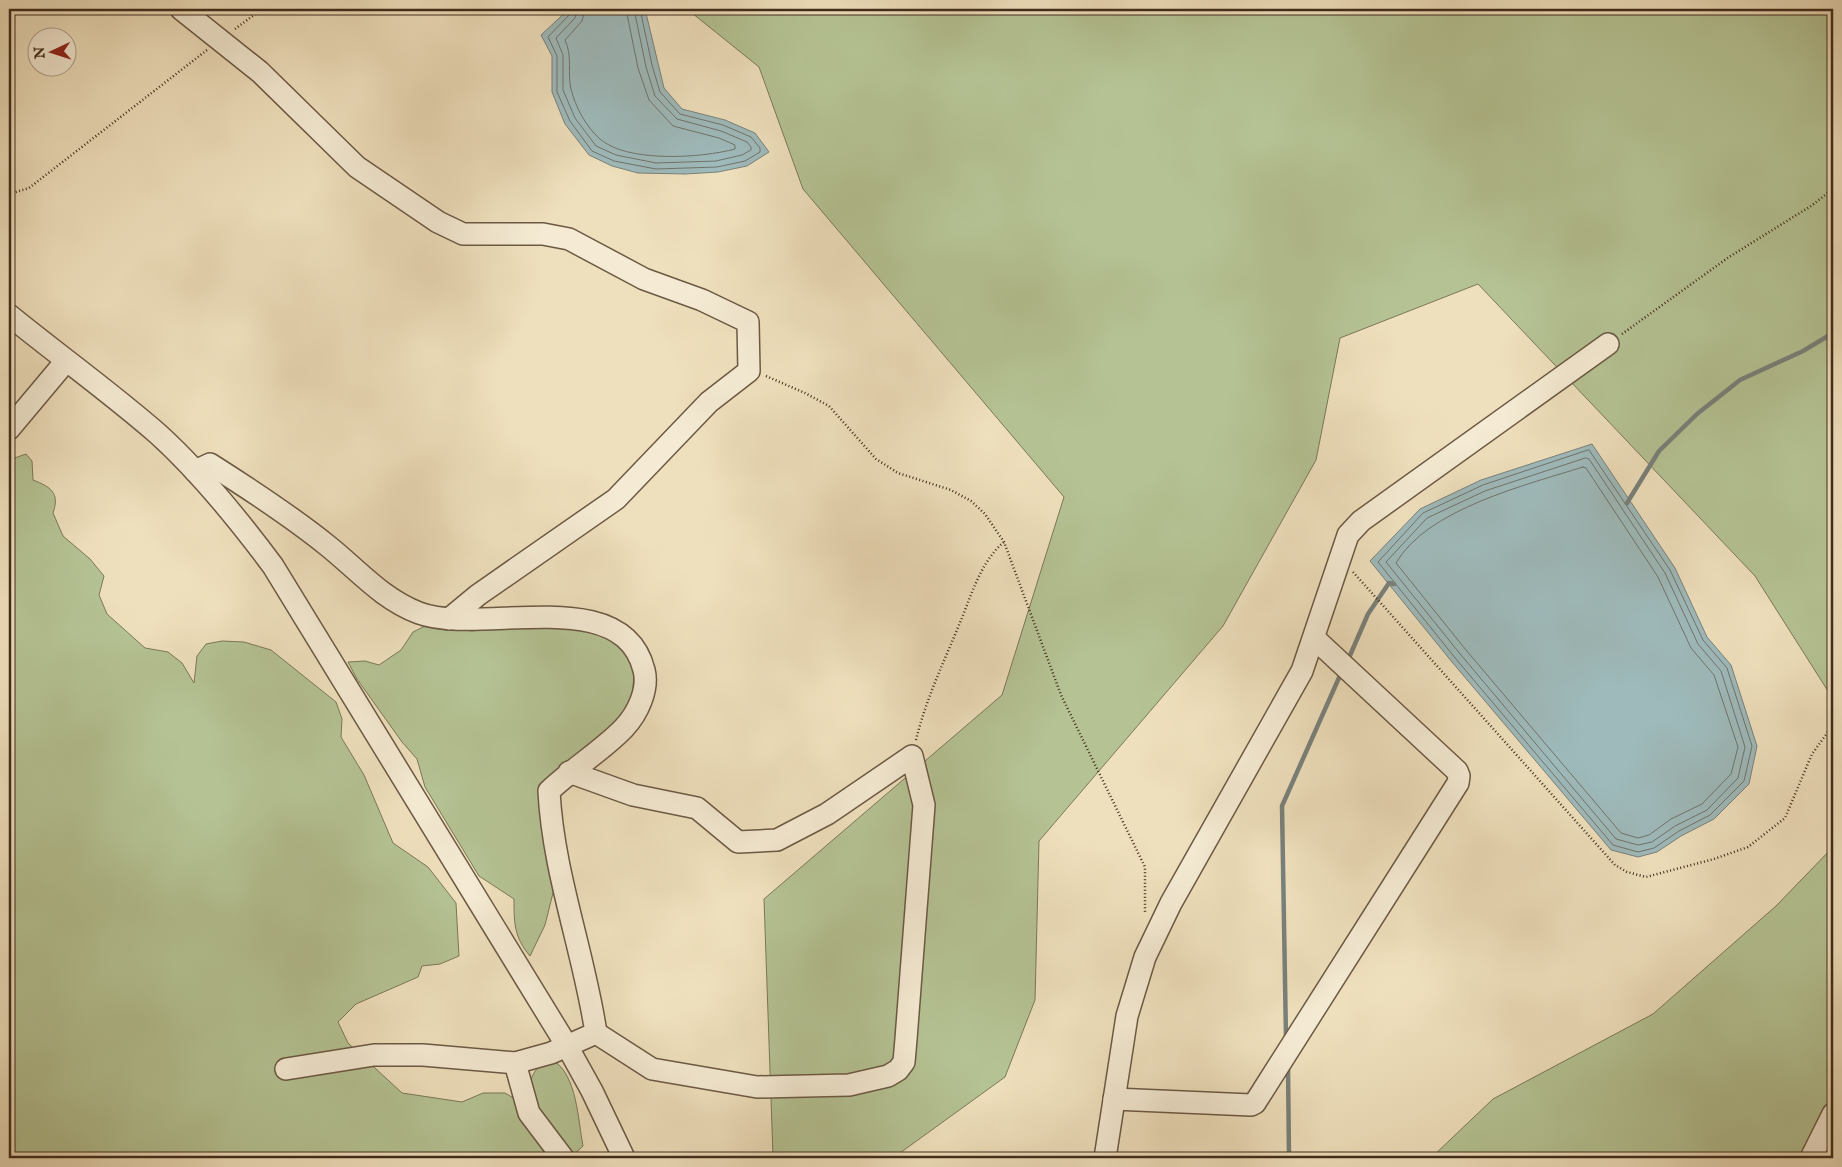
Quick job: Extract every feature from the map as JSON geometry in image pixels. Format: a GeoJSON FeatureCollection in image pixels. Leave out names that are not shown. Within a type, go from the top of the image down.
{"type":"FeatureCollection","features":[{"type":"Feature","properties":{"kind":"street"},"geometry":{"type":"LineString","coordinates":[[180,9],[221,39],[260,72],[357,167],[438,222],[464,234],[543,234],[569,239],[644,279],[702,300],[748,322],[749,371],[710,402],[616,499],[478,595],[449,619]]}},
{"type":"Feature","properties":{"kind":"street"},"geometry":{"type":"LineString","coordinates":[[9,315],[158,434],[238,520],[273,566],[567,1046],[592,1091],[624,1158]]}},
{"type":"Feature","properties":{"kind":"street"},"geometry":{"type":"LineString","coordinates":[[1104,1158],[1128,1016],[1145,957],[1171,903],[1302,671],[1339,556],[1348,534],[1361,520],[1608,344]]}},
{"type":"Feature","properties":{"kind":"street"},"geometry":{"type":"LineString","coordinates":[[9,429],[66,361]]}},
{"type":"Feature","properties":{"kind":"street"},"geometry":{"type":"LineString","coordinates":[[195,472],[210,464],[264,498],[321,540],[379,591],[419,613],[449,619],[554,617],[582,619],[605,625],[623,637],[640,655],[646,679],[641,702],[625,727],[569,772],[549,791],[551,827],[589,987],[596,1033],[652,1069],[757,1087],[850,1085],[874,1080],[898,1070],[904,1062],[924,822],[924,805],[912,756],[827,814],[778,840],[738,842],[697,808],[633,795],[569,772]]}},
{"type":"Feature","properties":{"kind":"street"},"geometry":{"type":"LineString","coordinates":[[1114,1099],[1251,1105],[1255,1103],[1458,783],[1459,776],[1457,771],[1314,638]]}},
{"type":"Feature","properties":{"kind":"street"},"geometry":{"type":"LineString","coordinates":[[286,1069],[374,1055],[423,1055],[515,1063],[551,1053],[596,1033]]}},
{"type":"Feature","properties":{"kind":"street"},"geometry":{"type":"LineString","coordinates":[[515,1063],[529,1113],[563,1158]]}},
{"type":"Feature","properties":{"kind":"street"},"geometry":{"type":"LineString","coordinates":[[1812,1158],[1833,1114]]}},
{"type":"Feature","properties":{"kind":"path"},"geometry":{"type":"LineString","coordinates":[[9,194],[29,188],[262,9]]}},
{"type":"Feature","properties":{"kind":"path"},"geometry":{"type":"LineString","coordinates":[[1608,344],[1729,257],[1811,206],[1833,189]]}},
{"type":"Feature","properties":{"kind":"path"},"geometry":{"type":"LineString","coordinates":[[749,371],[805,392],[829,406],[876,459],[898,473],[951,490],[971,501],[985,514],[1004,542],[1061,695],[1094,760],[1116,812],[1146,867],[1145,917]]}},
{"type":"Feature","properties":{"kind":"path"},"geometry":{"type":"LineString","coordinates":[[912,756],[924,706],[937,674],[987,560],[1004,542]]}},
{"type":"Feature","properties":{"kind":"path"},"geometry":{"type":"LineString","coordinates":[[1339,556],[1615,865],[1627,872],[1646,877],[1714,859],[1748,847],[1785,818],[1812,754],[1833,725]]}},
{"type":"Feature","properties":{"kind":"green space"},"geometry":{"type":"Polygon","coordinates":[[[687,9],[1833,9],[1833,699],[1755,576],[1478,284],[1340,338],[1316,460],[1223,626],[1039,841],[1035,1000],[1005,1077],[893,1158],[777,1158],[773,1156],[764,899],[1002,695],[1064,497],[803,189],[759,67],[687,9]]]}},
{"type":"Feature","properties":{"kind":"green space"},"geometry":{"type":"Polygon","coordinates":[[[26,454],[32,461],[33,480],[49,488],[54,496],[55,506],[53,513],[63,536],[90,559],[104,576],[99,595],[107,614],[145,648],[168,652],[182,663],[194,683],[197,656],[206,644],[222,641],[244,642],[271,650],[336,702],[342,719],[341,737],[364,775],[393,843],[428,867],[456,903],[459,956],[440,964],[422,966],[418,977],[356,1004],[338,1022],[348,1043],[402,1093],[462,1102],[483,1093],[505,1093],[525,1105],[535,1071],[540,1066],[554,1061],[568,1077],[578,1112],[583,1146],[570,1158],[9,1158],[9,460],[26,454]]]}},
{"type":"Feature","properties":{"kind":"green space"},"geometry":{"type":"Polygon","coordinates":[[[550,622],[600,632],[632,658],[634,676],[631,705],[612,726],[545,785],[539,806],[554,889],[545,925],[530,956],[521,942],[516,929],[514,899],[479,876],[425,787],[417,759],[402,742],[357,679],[348,662],[365,661],[379,665],[401,650],[413,632],[425,626],[472,631],[550,622]]]}},
{"type":"Feature","properties":{"kind":"green space"},"geometry":{"type":"Polygon","coordinates":[[[1833,847],[1833,1158],[1431,1158],[1493,1099],[1653,1014],[1776,906],[1833,847]]]}},
{"type":"Feature","properties":{"kind":"water"},"geometry":{"type":"Polygon","coordinates":[[[569,9],[645,9],[664,88],[682,109],[725,120],[755,133],[769,152],[747,166],[718,172],[685,174],[638,173],[612,166],[589,155],[565,124],[552,92],[552,56],[541,35],[569,9]]]}},
{"type":"Feature","properties":{"kind":"water"},"geometry":{"type":"Polygon","coordinates":[[[1592,444],[1675,568],[1707,637],[1731,665],[1757,746],[1749,784],[1714,819],[1681,836],[1657,852],[1638,857],[1611,850],[1452,662],[1370,561],[1420,509],[1481,480],[1592,444]]]}},
{"type":"Feature","properties":{"kind":"waterway"},"geometry":{"type":"LineString","coordinates":[[1627,503],[1659,451],[1697,414],[1740,380],[1803,351],[1833,333]]}},
{"type":"Feature","properties":{"kind":"waterway"},"geometry":{"type":"LineString","coordinates":[[1348,660],[1368,614],[1389,583],[1394,584]]}},
{"type":"Feature","properties":{"kind":"waterway"},"geometry":{"type":"LineString","coordinates":[[1286,1038],[1282,806],[1342,671]]}},
{"type":"Feature","properties":{"kind":"waterway"},"geometry":{"type":"LineString","coordinates":[[1288,1066],[1289,1158]]}}]}
